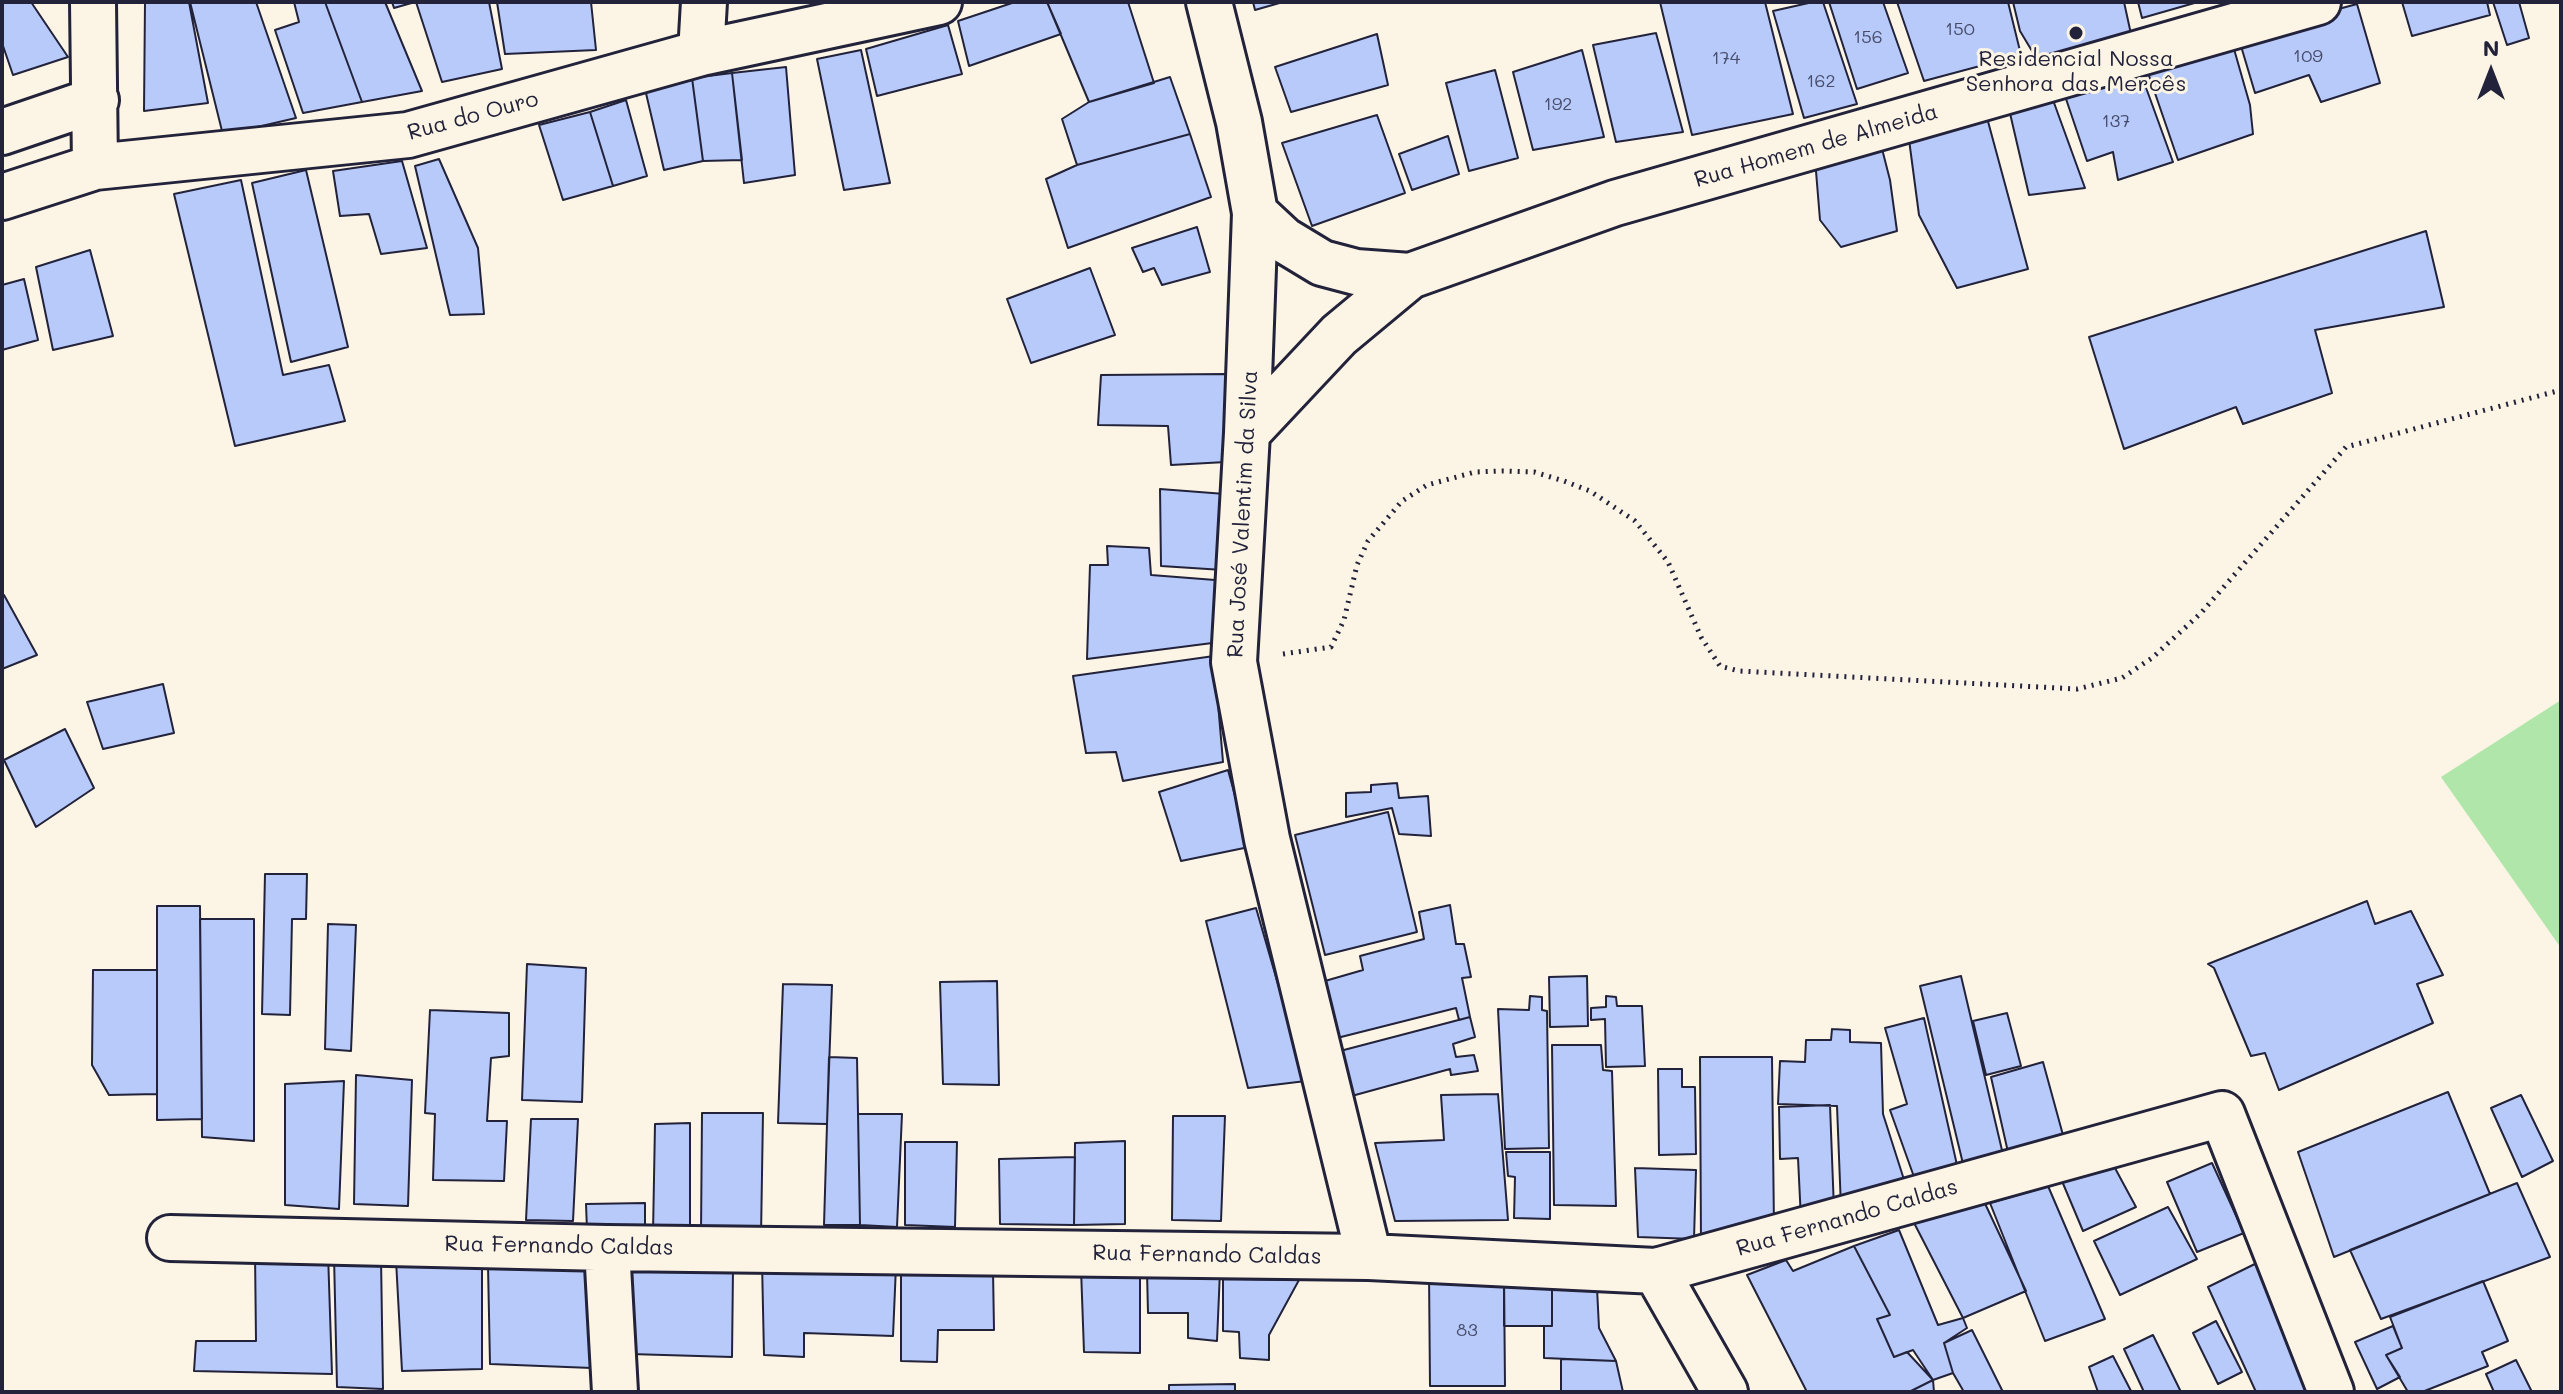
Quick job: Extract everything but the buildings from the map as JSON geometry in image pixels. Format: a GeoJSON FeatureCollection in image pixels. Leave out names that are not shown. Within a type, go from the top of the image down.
{"type":"FeatureCollection","features":[{"type":"Feature","properties":{"kind":"street"},"geometry":{"type":"LineString","coordinates":[[93,2],[95,167]]}},
{"type":"Feature","properties":{"kind":"street"},"geometry":{"type":"LineString","coordinates":[[701,53],[704,2]]}},
{"type":"Feature","properties":{"kind":"street","name":"Rua do Ouro"},"geometry":{"type":"LineString","coordinates":[[2,197],[95,167],[408,135],[701,53],[939,2]]}},
{"type":"Feature","properties":{"kind":"street","name":"Rua José Valentim da Silva"},"geometry":{"type":"LineString","coordinates":[[1209,2],[1239,122],[1255,213],[1234,662],[1267,839],[1369,1257]]}},
{"type":"Feature","properties":{"kind":"street","name":"Rua Homem de Almeida"},"geometry":{"type":"LineString","coordinates":[[1410,276],[1615,203],[2318,2]]}},
{"type":"Feature","properties":{"kind":"street"},"geometry":{"type":"LineString","coordinates":[[2,132],[96,100]]}},
{"type":"Feature","properties":{"kind":"street"},"geometry":{"type":"LineString","coordinates":[[1255,213],[1284,240],[1322,263],[1356,272],[1410,276]]}},
{"type":"Feature","properties":{"kind":"street"},"geometry":{"type":"LineString","coordinates":[[1247,433],[1339,335],[1410,276]]}},
{"type":"Feature","properties":{"kind":"street","name":"Rua Fernando Caldas"},"geometry":{"type":"LineString","coordinates":[[170,1238],[607,1248],[1369,1257],[1656,1271],[2222,1114],[2331,1392]]}},
{"type":"Feature","properties":{"kind":"street"},"geometry":{"type":"LineString","coordinates":[[607,1248],[615,1392]]}},
{"type":"Feature","properties":{"kind":"street"},"geometry":{"type":"LineString","coordinates":[[1656,1271],[1725,1392]]}},
{"type":"Feature","properties":{"kind":"path"},"geometry":{"type":"LineString","coordinates":[[1234,662],[1331,647],[1344,620],[1357,565],[1368,541],[1402,501],[1427,485],[1475,472],[1534,472],[1590,491],[1635,521],[1668,562],[1701,637],[1720,666],[1753,672],[2077,689],[2122,678],[2152,658],[2201,613],[2346,447],[2561,390]]}},
{"type":"Feature","properties":{"kind":"green space"},"geometry":{"type":"Polygon","coordinates":[[[2561,700],[2561,948],[2441,777],[2561,700]]]}},
{"type":"Feature","properties":{"kind":"place","name":"Residencial Nossa Senhora das Mercês"},"geometry":{"type":"Point","coordinates":[2076,33]}}]}
